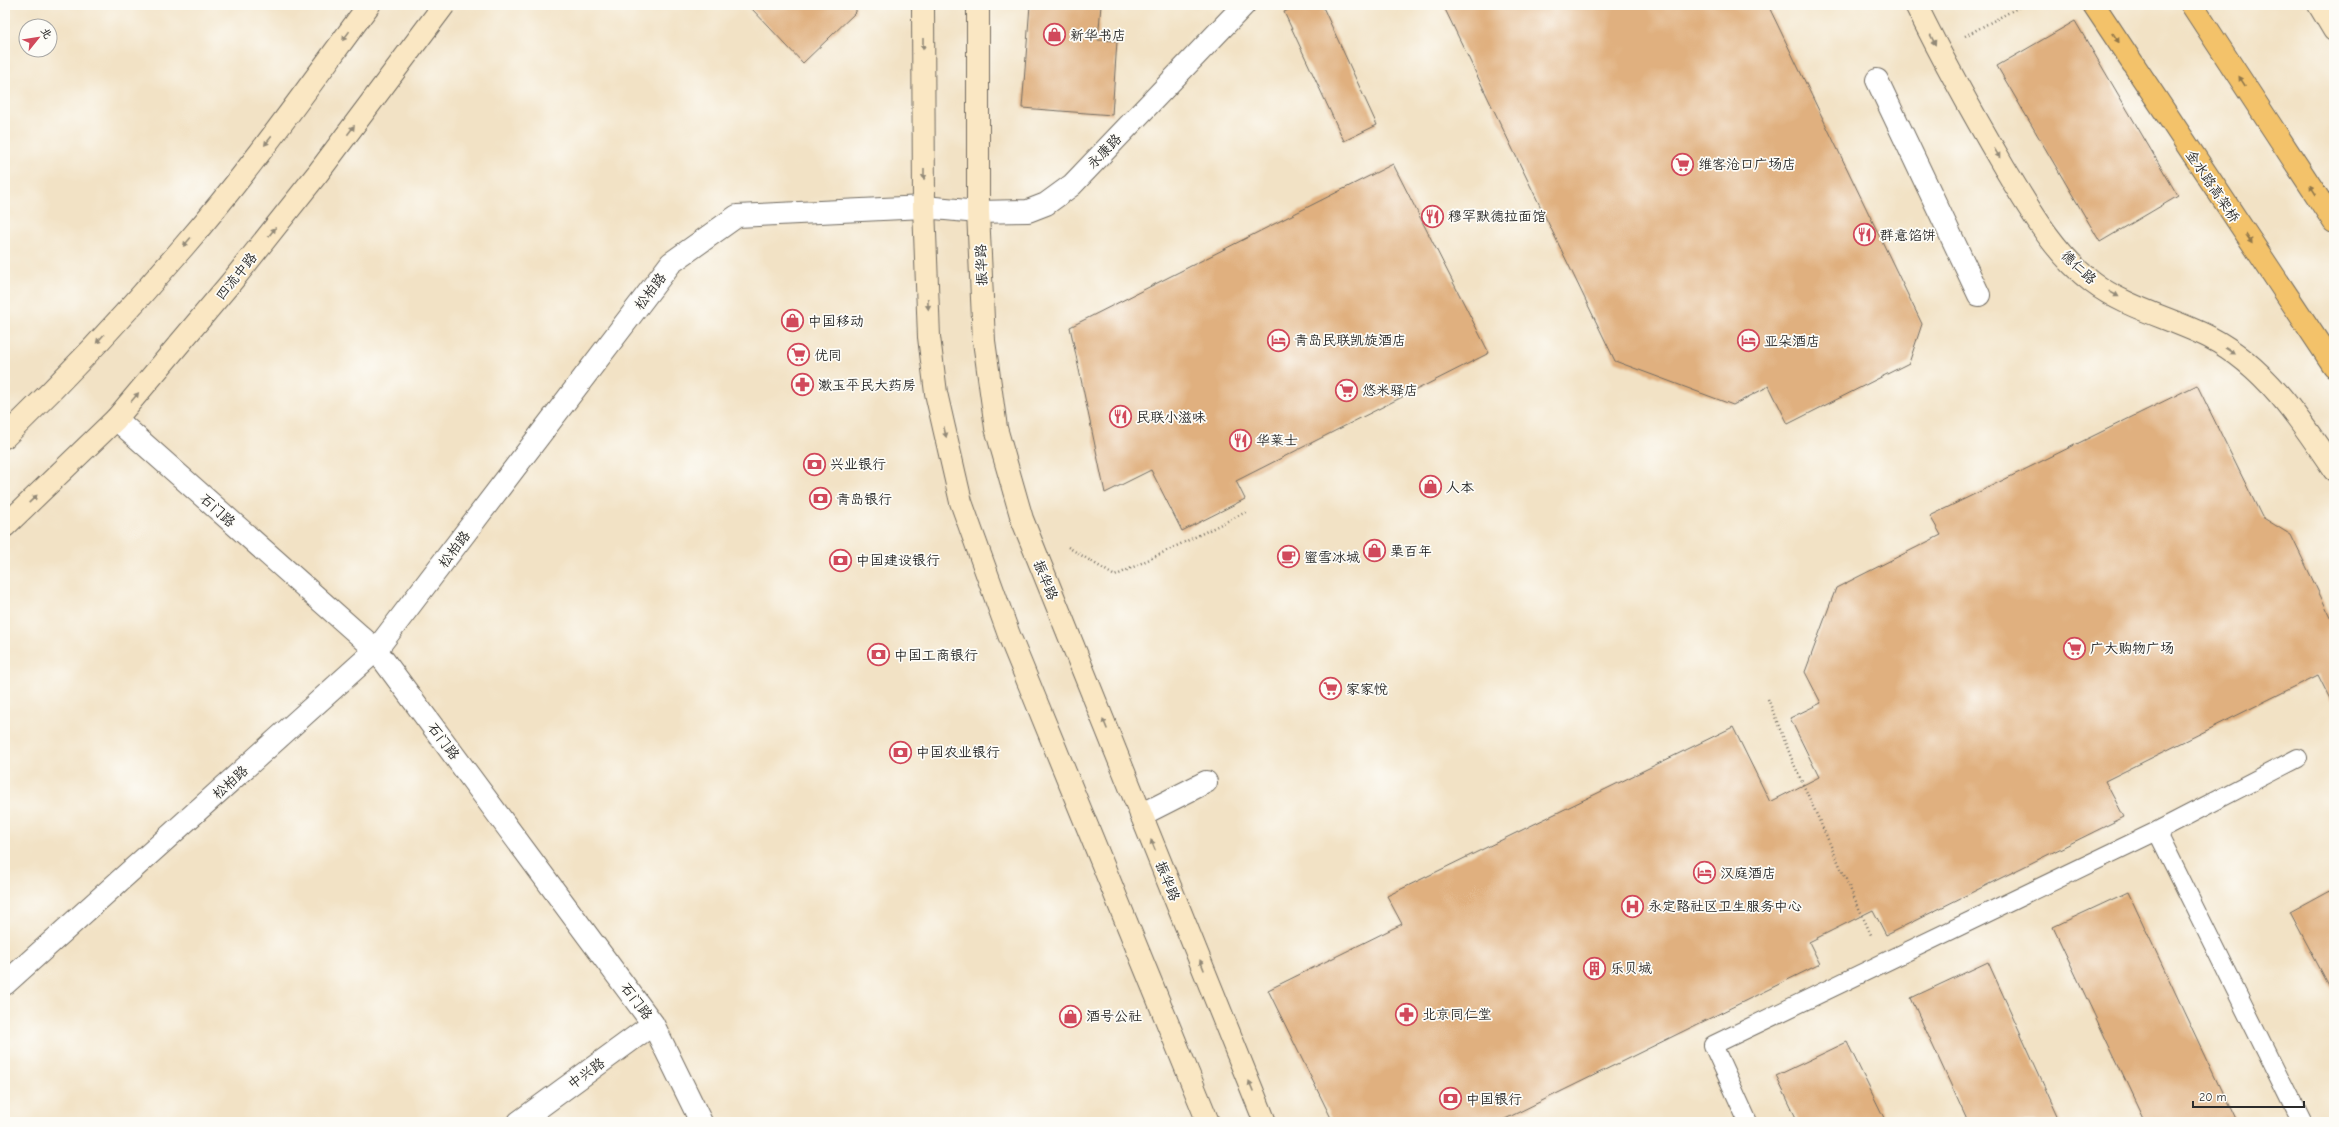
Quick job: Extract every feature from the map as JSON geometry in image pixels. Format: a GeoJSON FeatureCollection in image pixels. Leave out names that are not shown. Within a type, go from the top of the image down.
{"type":"FeatureCollection","features":[{"type":"Feature","properties":{"kind":"main road"},"geometry":{"type":"LineString","coordinates":[[5,437],[65,378],[186,244],[287,117],[369,5]]}},
{"type":"Feature","properties":{"kind":"main road","name":"四流中路"},"geometry":{"type":"LineString","coordinates":[[5,526],[116,419],[233,280],[314,179],[444,5]]}},
{"type":"Feature","properties":{"kind":"main road"},"geometry":{"type":"LineString","coordinates":[[923,5],[924,207],[929,337],[935,386],[961,502],[1009,635],[1208,1122]]}},
{"type":"Feature","properties":{"kind":"main road","name":"振华路"},"geometry":{"type":"LineString","coordinates":[[978,5],[978,212],[984,341],[996,428],[1022,519],[1265,1122]]}},
{"type":"Feature","properties":{"kind":"main road","name":"德仁路"},"geometry":{"type":"LineString","coordinates":[[1916,5],[1938,51],[2039,225],[2066,258],[2092,282],[2132,304],[2210,338],[2241,358],[2273,385],[2334,470]]}},
{"type":"Feature","properties":{"kind":"main road","name":"金水路高架桥"},"geometry":{"type":"LineString","coordinates":[[2094,5],[2334,366]]}},
{"type":"Feature","properties":{"kind":"main road"},"geometry":{"type":"LineString","coordinates":[[2192,5],[2334,222]]}},
{"type":"Feature","properties":{"kind":"main road"},"geometry":{"type":"LineString","coordinates":[[2319,5],[2334,30]]}},
{"type":"Feature","properties":{"kind":"street","name":"永康路"},"geometry":{"type":"LineString","coordinates":[[924,207],[978,212],[1028,211],[1046,204],[1072,185],[1244,5]]}},
{"type":"Feature","properties":{"kind":"street"},"geometry":{"type":"LineString","coordinates":[[1877,80],[1979,295]]}},
{"type":"Feature","properties":{"kind":"street","name":"松柏路"},"geometry":{"type":"LineString","coordinates":[[5,984],[376,650],[671,263],[737,216],[924,207]]}},
{"type":"Feature","properties":{"kind":"street","name":"石门路"},"geometry":{"type":"LineString","coordinates":[[116,419],[376,650],[654,1024],[701,1122]]}},
{"type":"Feature","properties":{"kind":"street"},"geometry":{"type":"LineString","coordinates":[[1141,815],[1206,782]]}},
{"type":"Feature","properties":{"kind":"street","name":"中兴路"},"geometry":{"type":"LineString","coordinates":[[519,1122],[654,1024]]}},
{"type":"Feature","properties":{"kind":"lane"},"geometry":{"type":"LineString","coordinates":[[1748,1122],[1713,1045],[2157,831],[2298,758]]}},
{"type":"Feature","properties":{"kind":"lane"},"geometry":{"type":"LineString","coordinates":[[2157,831],[2301,1122]]}},
{"type":"Feature","properties":{"kind":"path"},"geometry":{"type":"LineString","coordinates":[[1938,51],[2023,5]]}},
{"type":"Feature","properties":{"kind":"path"},"geometry":{"type":"LineString","coordinates":[[1061,543],[1114,576],[1246,512]]}},
{"type":"Feature","properties":{"kind":"path"},"geometry":{"type":"LineString","coordinates":[[1768,699],[1793,762],[1883,962]]}},
{"type":"Feature","properties":{"kind":"building"},"geometry":{"type":"Polygon","coordinates":[[[755,5],[856,5],[856,12],[803,63],[752,9],[755,5]]]}},
{"type":"Feature","properties":{"kind":"building"},"geometry":{"type":"Polygon","coordinates":[[[1030,5],[1101,5],[1098,40],[1117,41],[1112,115],[1022,108],[1030,5]]]}},
{"type":"Feature","properties":{"kind":"building"},"geometry":{"type":"Polygon","coordinates":[[[1298,5],[1322,5],[1377,125],[1344,141],[1284,12],[1298,5]]]}},
{"type":"Feature","properties":{"kind":"building","name":"维客沧口广场店"},"geometry":{"type":"Polygon","coordinates":[[[1443,5],[1768,5],[1922,324],[1909,363],[1788,424],[1769,386],[1733,405],[1615,361],[1443,5]]]}},
{"type":"Feature","properties":{"kind":"building"},"geometry":{"type":"Polygon","coordinates":[[[2075,21],[2178,196],[2100,242],[1997,66],[2075,21]]]}},
{"type":"Feature","properties":{"kind":"building","name":"青岛民联凯旋酒店"},"geometry":{"type":"Polygon","coordinates":[[[1393,164],[1489,353],[1236,481],[1245,499],[1182,531],[1151,470],[1105,493],[1070,327],[1393,164]]]}},
{"type":"Feature","properties":{"kind":"building"},"geometry":{"type":"Polygon","coordinates":[[[2197,385],[2262,517],[2291,535],[2334,624],[2334,707],[2318,675],[2105,781],[2124,817],[1886,935],[1873,910],[1809,942],[1820,964],[1499,1122],[1333,1122],[1268,990],[1402,924],[1387,896],[1733,727],[1770,802],[1819,777],[1790,718],[1821,703],[1805,672],[1836,588],[1941,535],[1930,516],[2197,385]]]}},
{"type":"Feature","properties":{"kind":"building"},"geometry":{"type":"Polygon","coordinates":[[[2334,888],[2334,995],[2290,912],[2334,888]]]}},
{"type":"Feature","properties":{"kind":"building"},"geometry":{"type":"Polygon","coordinates":[[[2128,892],[2236,1122],[2145,1122],[2053,927],[2128,892]]]}},
{"type":"Feature","properties":{"kind":"building"},"geometry":{"type":"Polygon","coordinates":[[[1988,962],[2061,1122],[1968,1122],[1911,998],[1988,962]]]}},
{"type":"Feature","properties":{"kind":"building"},"geometry":{"type":"Polygon","coordinates":[[[1847,1042],[1886,1122],[1798,1122],[1776,1076],[1847,1042]]]}},
{"type":"Feature","properties":{"kind":"place","name":"新华书店"},"geometry":{"type":"Point","coordinates":[1055,35]}},
{"type":"Feature","properties":{"kind":"place","name":"维客沧口广场店"},"geometry":{"type":"Point","coordinates":[1682,164]}},
{"type":"Feature","properties":{"kind":"place","name":"穆罕默德拉面馆"},"geometry":{"type":"Point","coordinates":[1433,216]}},
{"type":"Feature","properties":{"kind":"place","name":"群意馅饼"},"geometry":{"type":"Point","coordinates":[1864,235]}},
{"type":"Feature","properties":{"kind":"place","name":"中国移动"},"geometry":{"type":"Point","coordinates":[793,321]}},
{"type":"Feature","properties":{"kind":"place","name":"青岛民联凯旋酒店"},"geometry":{"type":"Point","coordinates":[1278,340]}},
{"type":"Feature","properties":{"kind":"place","name":"亚朵酒店"},"geometry":{"type":"Point","coordinates":[1749,341]}},
{"type":"Feature","properties":{"kind":"place","name":"优同"},"geometry":{"type":"Point","coordinates":[799,355]}},
{"type":"Feature","properties":{"kind":"place","name":"漱玉平民大药房"},"geometry":{"type":"Point","coordinates":[803,385]}},
{"type":"Feature","properties":{"kind":"place","name":"悠米驿店"},"geometry":{"type":"Point","coordinates":[1347,390]}},
{"type":"Feature","properties":{"kind":"place","name":"民联小滋味"},"geometry":{"type":"Point","coordinates":[1121,417]}},
{"type":"Feature","properties":{"kind":"place","name":"华莱士"},"geometry":{"type":"Point","coordinates":[1240,440]}},
{"type":"Feature","properties":{"kind":"place","name":"兴业银行"},"geometry":{"type":"Point","coordinates":[815,464]}},
{"type":"Feature","properties":{"kind":"place","name":"人本"},"geometry":{"type":"Point","coordinates":[1430,487]}},
{"type":"Feature","properties":{"kind":"place","name":"青岛银行"},"geometry":{"type":"Point","coordinates":[821,499]}},
{"type":"Feature","properties":{"kind":"place","name":"栗百年"},"geometry":{"type":"Point","coordinates":[1374,551]}},
{"type":"Feature","properties":{"kind":"place","name":"蜜雪冰城"},"geometry":{"type":"Point","coordinates":[1288,557]}},
{"type":"Feature","properties":{"kind":"place","name":"中国建设银行"},"geometry":{"type":"Point","coordinates":[840,560]}},
{"type":"Feature","properties":{"kind":"place","name":"广大购物广场"},"geometry":{"type":"Point","coordinates":[2074,648]}},
{"type":"Feature","properties":{"kind":"place","name":"中国工商银行"},"geometry":{"type":"Point","coordinates":[879,655]}},
{"type":"Feature","properties":{"kind":"place","name":"家家悦"},"geometry":{"type":"Point","coordinates":[1330,689]}},
{"type":"Feature","properties":{"kind":"place","name":"中国农业银行"},"geometry":{"type":"Point","coordinates":[901,752]}},
{"type":"Feature","properties":{"kind":"place","name":"汉庭酒店"},"geometry":{"type":"Point","coordinates":[1704,873]}},
{"type":"Feature","properties":{"kind":"place","name":"永定路社区卫生服务中心"},"geometry":{"type":"Point","coordinates":[1633,906]}},
{"type":"Feature","properties":{"kind":"place","name":"乐贝城"},"geometry":{"type":"Point","coordinates":[1595,968]}},
{"type":"Feature","properties":{"kind":"place","name":"北京同仁堂"},"geometry":{"type":"Point","coordinates":[1407,1014]}},
{"type":"Feature","properties":{"kind":"place","name":"酒号公社"},"geometry":{"type":"Point","coordinates":[1071,1016]}},
{"type":"Feature","properties":{"kind":"place","name":"中国银行"},"geometry":{"type":"Point","coordinates":[1450,1099]}}]}
